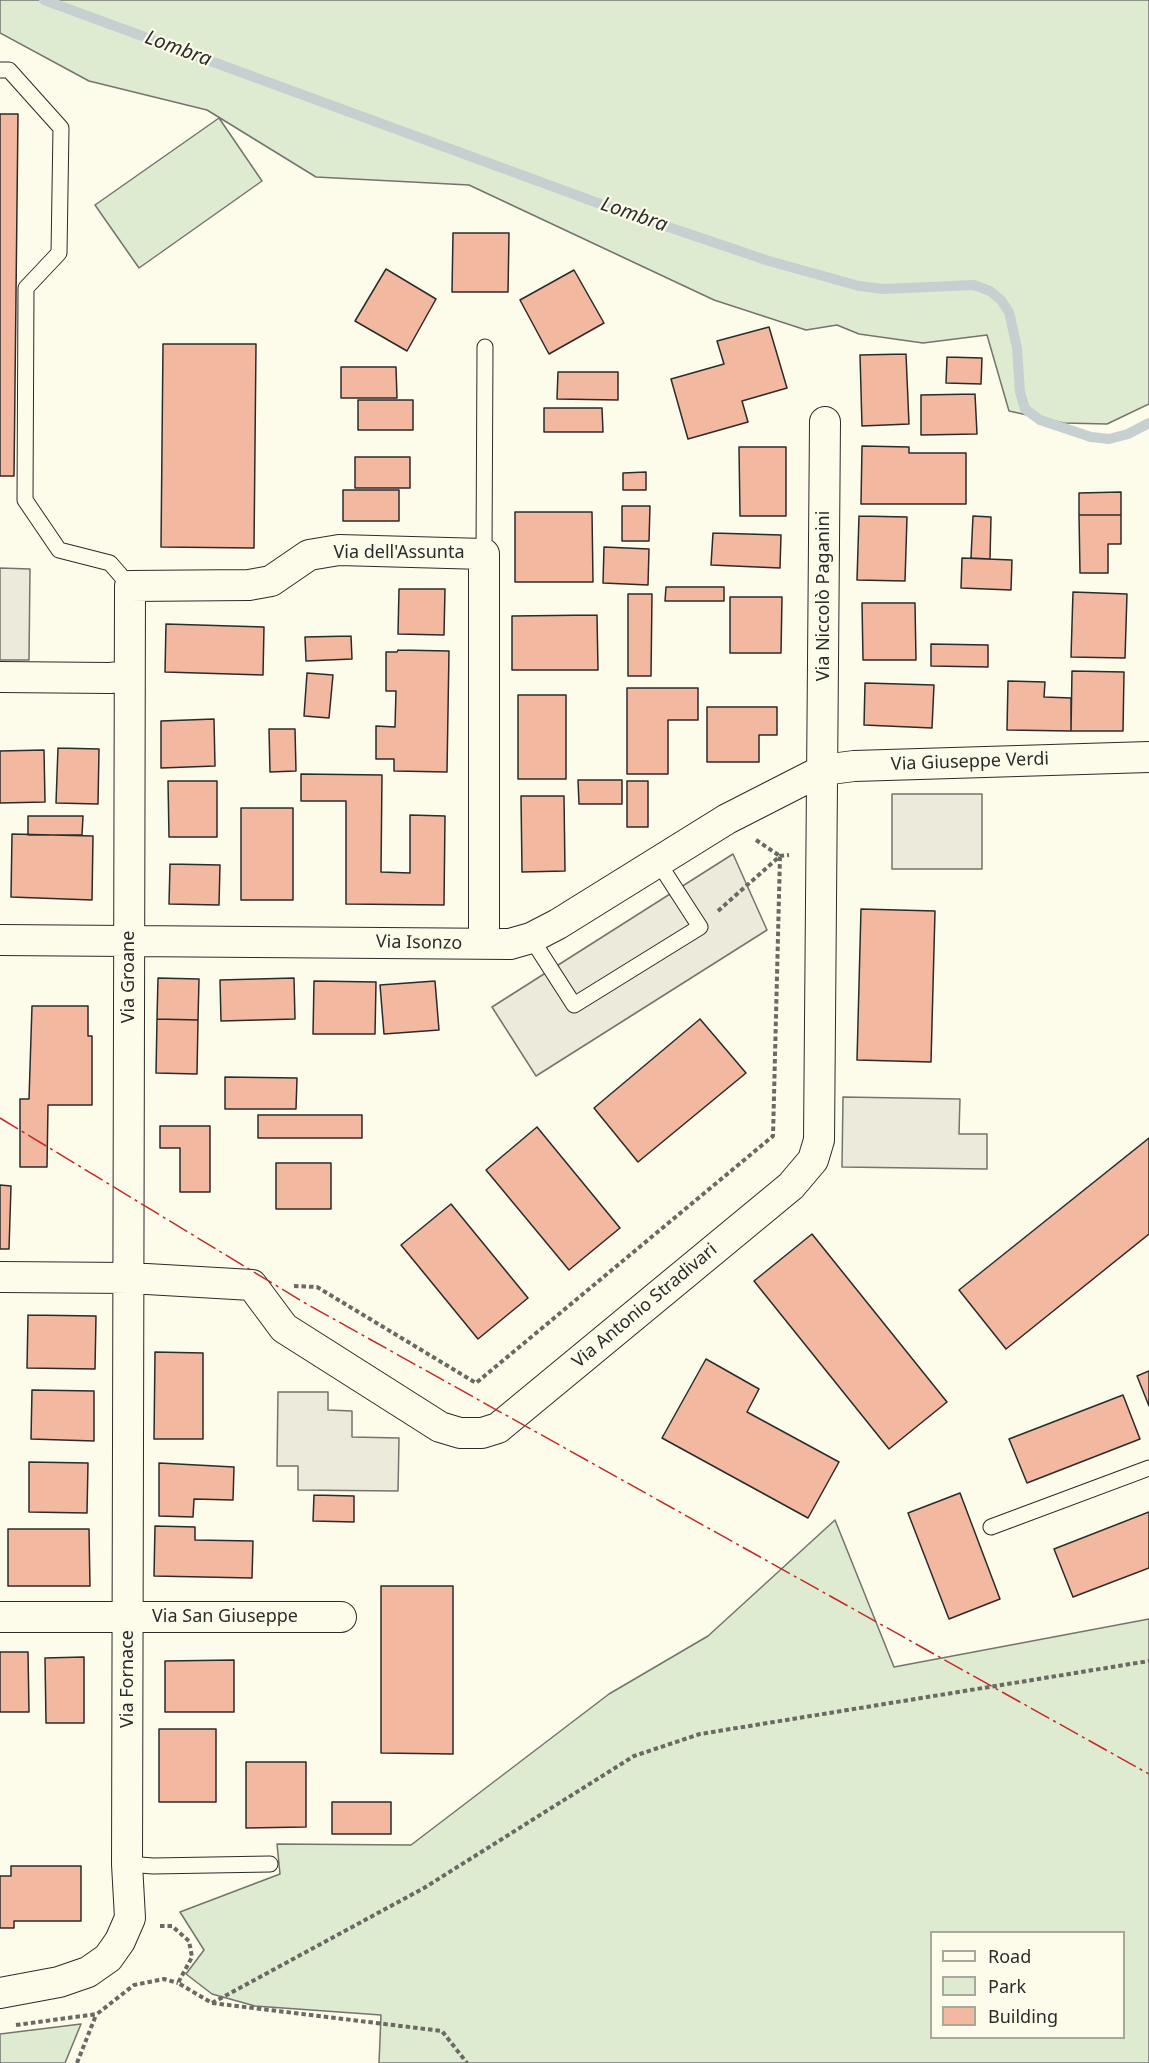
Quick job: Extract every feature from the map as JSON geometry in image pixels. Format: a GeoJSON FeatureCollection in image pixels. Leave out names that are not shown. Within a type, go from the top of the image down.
{"type":"FeatureCollection","features":[{"type":"Feature","properties":{"kind":"street","name":"Via Niccolò Paganini"},"geometry":{"type":"LineString","coordinates":[[823,770],[825,422]]}},
{"type":"Feature","properties":{"kind":"street","name":"Via dell'Assunta"},"geometry":{"type":"LineString","coordinates":[[130,586],[249,585],[271,581],[309,555],[339,550],[484,554],[484,943]]}},
{"type":"Feature","properties":{"kind":"street"},"geometry":{"type":"LineString","coordinates":[[0,677],[110,678],[129,675],[130,586]]}},
{"type":"Feature","properties":{"kind":"street","name":"Via Groane"},"geometry":{"type":"LineString","coordinates":[[129,675],[129,1278]]}},
{"type":"Feature","properties":{"kind":"street","name":"Via Giuseppe Verdi"},"geometry":{"type":"LineString","coordinates":[[795,784],[823,770],[854,766],[1149,757]]}},
{"type":"Feature","properties":{"kind":"street","name":"Via Antonio Stradivari"},"geometry":{"type":"LineString","coordinates":[[252,1285],[284,1328],[440,1427],[460,1433],[482,1433],[498,1428],[791,1186],[813,1160],[819,1140],[823,770]]}},
{"type":"Feature","properties":{"kind":"street","name":"Via Isonzo"},"geometry":{"type":"LineString","coordinates":[[0,940],[510,944],[531,938],[727,819],[795,784]]}},
{"type":"Feature","properties":{"kind":"street"},"geometry":{"type":"LineString","coordinates":[[0,1277],[129,1278],[252,1285]]}},
{"type":"Feature","properties":{"kind":"street","name":"Via Fornace"},"geometry":{"type":"LineString","coordinates":[[0,1993],[58,1982],[88,1972],[108,1958],[120,1941],[130,1918],[126,1864],[129,1278]]}},
{"type":"Feature","properties":{"kind":"street","name":"Via San Giuseppe"},"geometry":{"type":"LineString","coordinates":[[0,1617],[341,1617]]}},
{"type":"Feature","properties":{"kind":"lane"},"geometry":{"type":"LineString","coordinates":[[0,70],[9,70],[61,128],[59,253],[26,288],[25,501],[59,549],[110,563],[130,586]]}},
{"type":"Feature","properties":{"kind":"lane"},"geometry":{"type":"LineString","coordinates":[[484,554],[485,346]]}},
{"type":"Feature","properties":{"kind":"lane"},"geometry":{"type":"LineString","coordinates":[[531,938],[574,1005],[700,927],[658,862]]}},
{"type":"Feature","properties":{"kind":"lane"},"geometry":{"type":"LineString","coordinates":[[991,1527],[1149,1468]]}},
{"type":"Feature","properties":{"kind":"lane"},"geometry":{"type":"LineString","coordinates":[[126,1864],[270,1864]]}},
{"type":"Feature","properties":{"kind":"path"},"geometry":{"type":"LineString","coordinates":[[252,1285],[317,1287],[476,1383],[773,1136],[780,856],[700,927]]}},
{"type":"Feature","properties":{"kind":"path"},"geometry":{"type":"LineString","coordinates":[[212,2003],[424,1888],[634,1756],[700,1734],[1149,1661]]}},
{"type":"Feature","properties":{"kind":"path"},"geometry":{"type":"LineString","coordinates":[[155,1917],[156,1926],[172,1926],[189,1941],[192,1958],[178,1983],[212,2003],[442,2031],[467,2063]]}},
{"type":"Feature","properties":{"kind":"path"},"geometry":{"type":"LineString","coordinates":[[76,2063],[97,2014]]}},
{"type":"Feature","properties":{"kind":"green space"},"geometry":{"type":"Polygon","coordinates":[[[0,0],[1149,0],[1149,404],[1107,424],[1064,423],[1009,411],[987,335],[923,343],[859,334],[837,325],[806,330],[714,300],[469,185],[316,177],[207,110],[89,81],[0,33],[0,0]]]}},
{"type":"Feature","properties":{"kind":"green space"},"geometry":{"type":"Polygon","coordinates":[[[219,118],[262,181],[139,268],[95,205],[219,118]]]}},
{"type":"Feature","properties":{"kind":"green space"},"geometry":{"type":"Polygon","coordinates":[[[835,1520],[894,1667],[1149,1619],[1149,2063],[379,2063],[381,2015],[255,2006],[212,1994],[186,1974],[204,1950],[180,1912],[280,1874],[277,1844],[411,1845],[609,1694],[708,1636],[835,1520]]]}},
{"type":"Feature","properties":{"kind":"green space"},"geometry":{"type":"Polygon","coordinates":[[[81,2024],[65,2063],[0,2063],[0,2034],[81,2024]]]}},
{"type":"Feature","properties":{"kind":"shaded area"},"geometry":{"type":"Polygon","coordinates":[[[0,568],[30,569],[29,660],[0,660],[0,568]]]}},
{"type":"Feature","properties":{"kind":"shaded area"},"geometry":{"type":"Polygon","coordinates":[[[892,794],[982,794],[982,869],[892,869],[892,794]]]}},
{"type":"Feature","properties":{"kind":"shaded area"},"geometry":{"type":"Polygon","coordinates":[[[733,854],[767,930],[536,1076],[492,1007],[733,854]]]}},
{"type":"Feature","properties":{"kind":"shaded area"},"geometry":{"type":"Polygon","coordinates":[[[843,1097],[960,1099],[959,1134],[987,1134],[987,1169],[842,1167],[843,1097]]]}},
{"type":"Feature","properties":{"kind":"shaded area"},"geometry":{"type":"Polygon","coordinates":[[[278,1392],[328,1392],[328,1410],[352,1411],[352,1437],[399,1438],[398,1491],[298,1490],[298,1466],[277,1466],[278,1392]]]}},
{"type":"Feature","properties":{"kind":"building"},"geometry":{"type":"Polygon","coordinates":[[[0,114],[18,114],[14,476],[0,476],[0,114]]]}},
{"type":"Feature","properties":{"kind":"building"},"geometry":{"type":"Polygon","coordinates":[[[453,233],[509,233],[508,292],[452,292],[453,233]]]}},
{"type":"Feature","properties":{"kind":"building"},"geometry":{"type":"Polygon","coordinates":[[[386,269],[436,299],[407,351],[355,321],[386,269]]]}},
{"type":"Feature","properties":{"kind":"building"},"geometry":{"type":"Polygon","coordinates":[[[574,270],[604,323],[549,354],[520,300],[574,270]]]}},
{"type":"Feature","properties":{"kind":"building"},"geometry":{"type":"Polygon","coordinates":[[[769,327],[787,388],[742,401],[748,422],[688,439],[671,379],[724,364],[717,341],[769,327]]]}},
{"type":"Feature","properties":{"kind":"building"},"geometry":{"type":"Polygon","coordinates":[[[163,344],[256,344],[254,548],[161,547],[163,344]]]}},
{"type":"Feature","properties":{"kind":"building"},"geometry":{"type":"Polygon","coordinates":[[[906,354],[909,424],[862,426],[860,355],[906,354]]]}},
{"type":"Feature","properties":{"kind":"building"},"geometry":{"type":"Polygon","coordinates":[[[947,357],[982,358],[981,384],[946,383],[947,357]]]}},
{"type":"Feature","properties":{"kind":"building"},"geometry":{"type":"Polygon","coordinates":[[[341,367],[396,367],[397,398],[341,398],[341,367]]]}},
{"type":"Feature","properties":{"kind":"building"},"geometry":{"type":"Polygon","coordinates":[[[558,372],[618,372],[618,400],[557,399],[558,372]]]}},
{"type":"Feature","properties":{"kind":"building"},"geometry":{"type":"Polygon","coordinates":[[[975,394],[977,434],[921,435],[921,395],[975,394]]]}},
{"type":"Feature","properties":{"kind":"building"},"geometry":{"type":"Polygon","coordinates":[[[358,400],[413,400],[413,430],[358,430],[358,400]]]}},
{"type":"Feature","properties":{"kind":"building"},"geometry":{"type":"Polygon","coordinates":[[[544,408],[602,408],[603,432],[544,432],[544,408]]]}},
{"type":"Feature","properties":{"kind":"building"},"geometry":{"type":"Polygon","coordinates":[[[862,446],[909,447],[909,453],[966,453],[966,504],[861,504],[862,446]]]}},
{"type":"Feature","properties":{"kind":"building"},"geometry":{"type":"Polygon","coordinates":[[[739,447],[786,447],[786,516],[740,516],[739,447]]]}},
{"type":"Feature","properties":{"kind":"building"},"geometry":{"type":"Polygon","coordinates":[[[355,457],[410,457],[410,488],[355,488],[355,457]]]}},
{"type":"Feature","properties":{"kind":"building"},"geometry":{"type":"Polygon","coordinates":[[[646,472],[646,490],[623,490],[623,473],[646,472]]]}},
{"type":"Feature","properties":{"kind":"building"},"geometry":{"type":"Polygon","coordinates":[[[343,490],[399,490],[399,521],[343,521],[343,490]]]}},
{"type":"Feature","properties":{"kind":"building"},"geometry":{"type":"Polygon","coordinates":[[[1121,492],[1121,515],[1079,515],[1079,493],[1121,492]]]}},
{"type":"Feature","properties":{"kind":"building"},"geometry":{"type":"Polygon","coordinates":[[[622,506],[650,506],[649,541],[622,541],[622,506]]]}},
{"type":"Feature","properties":{"kind":"building"},"geometry":{"type":"Polygon","coordinates":[[[515,512],[592,512],[593,582],[515,582],[515,512]]]}},
{"type":"Feature","properties":{"kind":"building"},"geometry":{"type":"Polygon","coordinates":[[[1079,515],[1121,515],[1121,544],[1108,544],[1108,573],[1080,573],[1079,515]]]}},
{"type":"Feature","properties":{"kind":"building"},"geometry":{"type":"Polygon","coordinates":[[[859,516],[907,517],[905,581],[857,580],[859,516]]]}},
{"type":"Feature","properties":{"kind":"building"},"geometry":{"type":"Polygon","coordinates":[[[973,516],[991,517],[990,559],[971,558],[973,516]]]}},
{"type":"Feature","properties":{"kind":"building"},"geometry":{"type":"Polygon","coordinates":[[[713,533],[781,535],[780,568],[711,565],[713,533]]]}},
{"type":"Feature","properties":{"kind":"building"},"geometry":{"type":"Polygon","coordinates":[[[604,547],[649,549],[648,585],[603,583],[604,547]]]}},
{"type":"Feature","properties":{"kind":"building"},"geometry":{"type":"Polygon","coordinates":[[[962,558],[1012,560],[1011,590],[961,588],[962,558]]]}},
{"type":"Feature","properties":{"kind":"building"},"geometry":{"type":"Polygon","coordinates":[[[666,587],[724,587],[724,601],[665,601],[666,587]]]}},
{"type":"Feature","properties":{"kind":"building"},"geometry":{"type":"Polygon","coordinates":[[[399,589],[445,589],[444,635],[398,634],[399,589]]]}},
{"type":"Feature","properties":{"kind":"building"},"geometry":{"type":"Polygon","coordinates":[[[1073,592],[1127,594],[1125,658],[1071,657],[1073,592]]]}},
{"type":"Feature","properties":{"kind":"building"},"geometry":{"type":"Polygon","coordinates":[[[628,594],[652,594],[651,676],[628,676],[628,594]]]}},
{"type":"Feature","properties":{"kind":"building"},"geometry":{"type":"Polygon","coordinates":[[[730,597],[782,597],[781,653],[730,653],[730,597]]]}},
{"type":"Feature","properties":{"kind":"building"},"geometry":{"type":"Polygon","coordinates":[[[862,603],[915,603],[916,660],[863,660],[862,603]]]}},
{"type":"Feature","properties":{"kind":"building"},"geometry":{"type":"Polygon","coordinates":[[[597,615],[598,670],[512,670],[512,616],[597,615]]]}},
{"type":"Feature","properties":{"kind":"building"},"geometry":{"type":"Polygon","coordinates":[[[166,624],[264,627],[263,675],[165,672],[166,624]]]}},
{"type":"Feature","properties":{"kind":"building"},"geometry":{"type":"Polygon","coordinates":[[[351,636],[352,659],[306,661],[305,637],[351,636]]]}},
{"type":"Feature","properties":{"kind":"building"},"geometry":{"type":"Polygon","coordinates":[[[931,644],[988,645],[988,667],[931,666],[931,644]]]}},
{"type":"Feature","properties":{"kind":"building"},"geometry":{"type":"Polygon","coordinates":[[[398,650],[449,651],[447,772],[394,771],[394,759],[376,759],[376,726],[395,727],[396,691],[386,691],[386,652],[397,652],[398,650]]]}},
{"type":"Feature","properties":{"kind":"building"},"geometry":{"type":"Polygon","coordinates":[[[1072,671],[1124,672],[1123,731],[1071,731],[1072,671]]]}},
{"type":"Feature","properties":{"kind":"building"},"geometry":{"type":"Polygon","coordinates":[[[307,673],[333,675],[329,718],[304,716],[307,673]]]}},
{"type":"Feature","properties":{"kind":"building"},"geometry":{"type":"Polygon","coordinates":[[[1008,681],[1045,682],[1044,697],[1071,698],[1071,731],[1007,730],[1008,681]]]}},
{"type":"Feature","properties":{"kind":"building"},"geometry":{"type":"Polygon","coordinates":[[[865,683],[934,685],[932,728],[864,725],[865,683]]]}},
{"type":"Feature","properties":{"kind":"building"},"geometry":{"type":"Polygon","coordinates":[[[627,688],[698,688],[698,720],[668,720],[668,774],[627,774],[627,688]]]}},
{"type":"Feature","properties":{"kind":"building"},"geometry":{"type":"Polygon","coordinates":[[[518,695],[566,695],[566,779],[518,779],[518,695]]]}},
{"type":"Feature","properties":{"kind":"building"},"geometry":{"type":"Polygon","coordinates":[[[707,707],[777,707],[777,735],[759,735],[759,762],[707,762],[707,707]]]}},
{"type":"Feature","properties":{"kind":"building"},"geometry":{"type":"Polygon","coordinates":[[[214,719],[215,766],[161,768],[161,721],[214,719]]]}},
{"type":"Feature","properties":{"kind":"building"},"geometry":{"type":"Polygon","coordinates":[[[269,729],[295,729],[296,771],[270,772],[269,729]]]}},
{"type":"Feature","properties":{"kind":"building"},"geometry":{"type":"Polygon","coordinates":[[[58,748],[99,749],[98,804],[56,803],[58,748]]]}},
{"type":"Feature","properties":{"kind":"building"},"geometry":{"type":"Polygon","coordinates":[[[44,750],[45,802],[0,803],[0,751],[44,750]]]}},
{"type":"Feature","properties":{"kind":"building"},"geometry":{"type":"Polygon","coordinates":[[[301,774],[382,775],[381,872],[410,873],[410,815],[445,816],[444,905],[346,904],[346,801],[301,801],[301,774]]]}},
{"type":"Feature","properties":{"kind":"building"},"geometry":{"type":"Polygon","coordinates":[[[578,780],[622,780],[622,804],[579,804],[578,780]]]}},
{"type":"Feature","properties":{"kind":"building"},"geometry":{"type":"Polygon","coordinates":[[[168,781],[217,781],[217,837],[169,837],[168,781]]]}},
{"type":"Feature","properties":{"kind":"building"},"geometry":{"type":"Polygon","coordinates":[[[627,781],[648,781],[648,827],[627,827],[627,781]]]}},
{"type":"Feature","properties":{"kind":"building"},"geometry":{"type":"Polygon","coordinates":[[[521,796],[564,796],[565,871],[522,872],[521,796]]]}},
{"type":"Feature","properties":{"kind":"building"},"geometry":{"type":"Polygon","coordinates":[[[241,808],[293,808],[293,900],[241,900],[241,808]]]}},
{"type":"Feature","properties":{"kind":"building"},"geometry":{"type":"Polygon","coordinates":[[[28,816],[83,816],[82,835],[28,835],[28,816]]]}},
{"type":"Feature","properties":{"kind":"building"},"geometry":{"type":"Polygon","coordinates":[[[12,834],[93,836],[92,900],[11,897],[12,834]]]}},
{"type":"Feature","properties":{"kind":"building"},"geometry":{"type":"Polygon","coordinates":[[[170,864],[220,865],[219,905],[169,904],[170,864]]]}},
{"type":"Feature","properties":{"kind":"building"},"geometry":{"type":"Polygon","coordinates":[[[861,909],[935,911],[931,1062],[857,1060],[861,909]]]}},
{"type":"Feature","properties":{"kind":"building"},"geometry":{"type":"Polygon","coordinates":[[[158,978],[199,979],[198,1020],[157,1019],[158,978]]]}},
{"type":"Feature","properties":{"kind":"building"},"geometry":{"type":"Polygon","coordinates":[[[294,978],[295,1019],[221,1021],[220,980],[294,978]]]}},
{"type":"Feature","properties":{"kind":"building"},"geometry":{"type":"Polygon","coordinates":[[[314,981],[376,982],[375,1034],[313,1034],[314,981]]]}},
{"type":"Feature","properties":{"kind":"building"},"geometry":{"type":"Polygon","coordinates":[[[435,981],[439,1030],[384,1034],[380,985],[435,981]]]}},
{"type":"Feature","properties":{"kind":"building"},"geometry":{"type":"Polygon","coordinates":[[[32,1006],[88,1006],[88,1036],[92,1036],[92,1105],[48,1105],[47,1167],[20,1167],[20,1099],[29,1099],[32,1006]]]}},
{"type":"Feature","properties":{"kind":"building"},"geometry":{"type":"Polygon","coordinates":[[[157,1019],[198,1020],[197,1074],[156,1073],[157,1019]]]}},
{"type":"Feature","properties":{"kind":"building"},"geometry":{"type":"Polygon","coordinates":[[[700,1019],[746,1073],[638,1162],[594,1108],[700,1019]]]}},
{"type":"Feature","properties":{"kind":"building"},"geometry":{"type":"Polygon","coordinates":[[[225,1077],[297,1078],[296,1109],[225,1109],[225,1077]]]}},
{"type":"Feature","properties":{"kind":"building"},"geometry":{"type":"Polygon","coordinates":[[[258,1115],[362,1115],[362,1138],[258,1138],[258,1115]]]}},
{"type":"Feature","properties":{"kind":"building"},"geometry":{"type":"Polygon","coordinates":[[[160,1126],[210,1126],[210,1192],[180,1192],[180,1148],[160,1148],[160,1126]]]}},
{"type":"Feature","properties":{"kind":"building"},"geometry":{"type":"Polygon","coordinates":[[[537,1127],[620,1228],[569,1270],[486,1170],[537,1127]]]}},
{"type":"Feature","properties":{"kind":"building"},"geometry":{"type":"Polygon","coordinates":[[[1149,1138],[1149,1234],[1006,1349],[959,1290],[1149,1138]]]}},
{"type":"Feature","properties":{"kind":"building"},"geometry":{"type":"Polygon","coordinates":[[[276,1163],[331,1163],[331,1209],[276,1209],[276,1163]]]}},
{"type":"Feature","properties":{"kind":"building"},"geometry":{"type":"Polygon","coordinates":[[[0,1185],[11,1186],[9,1249],[0,1249],[0,1185]]]}},
{"type":"Feature","properties":{"kind":"building"},"geometry":{"type":"Polygon","coordinates":[[[451,1204],[528,1298],[478,1339],[401,1245],[451,1204]]]}},
{"type":"Feature","properties":{"kind":"building"},"geometry":{"type":"Polygon","coordinates":[[[812,1234],[947,1402],[889,1449],[754,1281],[812,1234]]]}},
{"type":"Feature","properties":{"kind":"building"},"geometry":{"type":"Polygon","coordinates":[[[28,1315],[96,1316],[95,1369],[27,1368],[28,1315]]]}},
{"type":"Feature","properties":{"kind":"building"},"geometry":{"type":"Polygon","coordinates":[[[155,1352],[203,1353],[203,1439],[154,1439],[155,1352]]]}},
{"type":"Feature","properties":{"kind":"building"},"geometry":{"type":"Polygon","coordinates":[[[706,1359],[759,1389],[747,1412],[839,1462],[808,1518],[662,1438],[706,1359]]]}},
{"type":"Feature","properties":{"kind":"building"},"geometry":{"type":"Polygon","coordinates":[[[1149,1371],[1149,1406],[1137,1376],[1149,1371]]]}},
{"type":"Feature","properties":{"kind":"building"},"geometry":{"type":"Polygon","coordinates":[[[32,1390],[94,1391],[94,1441],[31,1439],[32,1390]]]}},
{"type":"Feature","properties":{"kind":"building"},"geometry":{"type":"Polygon","coordinates":[[[1123,1395],[1140,1439],[1027,1483],[1009,1439],[1123,1395]]]}},
{"type":"Feature","properties":{"kind":"building"},"geometry":{"type":"Polygon","coordinates":[[[29,1462],[88,1463],[87,1513],[29,1512],[29,1462]]]}},
{"type":"Feature","properties":{"kind":"building"},"geometry":{"type":"Polygon","coordinates":[[[159,1463],[234,1467],[233,1500],[194,1499],[193,1517],[159,1516],[159,1463]]]}},
{"type":"Feature","properties":{"kind":"building"},"geometry":{"type":"Polygon","coordinates":[[[960,1493],[1000,1599],[949,1619],[908,1513],[960,1493]]]}},
{"type":"Feature","properties":{"kind":"building"},"geometry":{"type":"Polygon","coordinates":[[[314,1495],[354,1496],[354,1522],[313,1521],[314,1495]]]}},
{"type":"Feature","properties":{"kind":"building"},"geometry":{"type":"Polygon","coordinates":[[[1149,1512],[1149,1568],[1073,1597],[1054,1549],[1149,1512]]]}},
{"type":"Feature","properties":{"kind":"building"},"geometry":{"type":"Polygon","coordinates":[[[155,1526],[195,1527],[195,1540],[253,1541],[252,1578],[154,1576],[155,1526]]]}},
{"type":"Feature","properties":{"kind":"building"},"geometry":{"type":"Polygon","coordinates":[[[8,1529],[89,1529],[90,1586],[8,1586],[8,1529]]]}},
{"type":"Feature","properties":{"kind":"building"},"geometry":{"type":"Polygon","coordinates":[[[381,1586],[453,1586],[453,1754],[381,1753],[381,1586]]]}},
{"type":"Feature","properties":{"kind":"building"},"geometry":{"type":"Polygon","coordinates":[[[0,1652],[28,1652],[29,1712],[0,1712],[0,1652]]]}},
{"type":"Feature","properties":{"kind":"building"},"geometry":{"type":"Polygon","coordinates":[[[84,1657],[84,1723],[46,1723],[45,1658],[84,1657]]]}},
{"type":"Feature","properties":{"kind":"building"},"geometry":{"type":"Polygon","coordinates":[[[234,1660],[234,1712],[165,1712],[165,1661],[234,1660]]]}},
{"type":"Feature","properties":{"kind":"building"},"geometry":{"type":"Polygon","coordinates":[[[159,1729],[216,1729],[216,1802],[159,1802],[159,1729]]]}},
{"type":"Feature","properties":{"kind":"building"},"geometry":{"type":"Polygon","coordinates":[[[246,1762],[306,1762],[306,1827],[246,1828],[246,1762]]]}},
{"type":"Feature","properties":{"kind":"building"},"geometry":{"type":"Polygon","coordinates":[[[332,1802],[391,1802],[391,1834],[332,1834],[332,1802]]]}},
{"type":"Feature","properties":{"kind":"building"},"geometry":{"type":"Polygon","coordinates":[[[11,1866],[81,1866],[81,1921],[14,1921],[14,1928],[0,1928],[0,1876],[11,1876],[11,1866]]]}},
{"type":"Feature","properties":{"kind":"waterway","name":"Lombra"},"geometry":{"type":"LineString","coordinates":[[44,0],[606,206],[769,261],[859,286],[884,289],[974,285],[990,291],[1001,300],[1009,312],[1017,348],[1020,392],[1025,409],[1040,420],[1091,437],[1109,439],[1128,434],[1149,423]]}},
{"type":"Feature","properties":{"kind":"power"},"geometry":{"type":"LineString","coordinates":[[0,1118],[305,1303],[1149,1774]]}}]}
